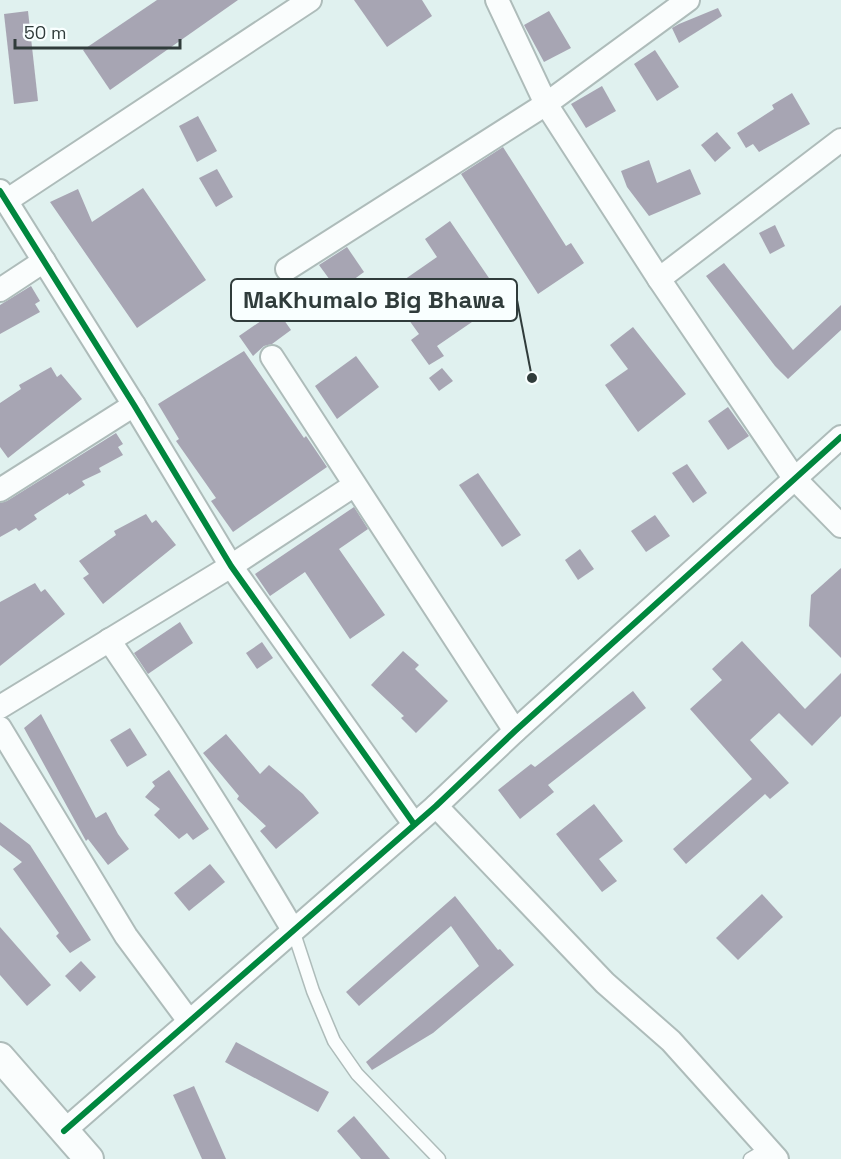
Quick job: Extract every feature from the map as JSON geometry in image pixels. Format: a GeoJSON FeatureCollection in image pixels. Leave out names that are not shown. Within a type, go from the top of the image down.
{"type":"FeatureCollection","features":[{"type":"Feature","properties":{"kind":"street"},"geometry":{"type":"LineString","coordinates":[[310,0],[3,196],[134,405],[231,566],[414,824]]}},
{"type":"Feature","properties":{"kind":"street"},"geometry":{"type":"LineString","coordinates":[[497,0],[546,104],[659,279],[794,478],[841,526]]}},
{"type":"Feature","properties":{"kind":"street"},"geometry":{"type":"LineString","coordinates":[[287,269],[546,104],[688,0]]}},
{"type":"Feature","properties":{"kind":"street"},"geometry":{"type":"LineString","coordinates":[[659,279],[841,140]]}},
{"type":"Feature","properties":{"kind":"street"},"geometry":{"type":"LineString","coordinates":[[0,290],[44,261]]}},
{"type":"Feature","properties":{"kind":"street"},"geometry":{"type":"LineString","coordinates":[[272,357],[515,731]]}},
{"type":"Feature","properties":{"kind":"street"},"geometry":{"type":"LineString","coordinates":[[0,490],[134,405]]}},
{"type":"Feature","properties":{"kind":"street"},"geometry":{"type":"LineString","coordinates":[[64,1131],[436,806],[515,731],[841,437]]}},
{"type":"Feature","properties":{"kind":"street"},"geometry":{"type":"LineString","coordinates":[[0,707],[231,566],[354,486]]}},
{"type":"Feature","properties":{"kind":"street"},"geometry":{"type":"LineString","coordinates":[[109,640],[164,721],[293,930]]}},
{"type":"Feature","properties":{"kind":"street"},"geometry":{"type":"LineString","coordinates":[[0,728],[126,936],[189,1021]]}},
{"type":"Feature","properties":{"kind":"street"},"geometry":{"type":"LineString","coordinates":[[436,806],[605,983],[671,1041],[765,1156]]}},
{"type":"Feature","properties":{"kind":"street"},"geometry":{"type":"LineString","coordinates":[[0,1057],[89,1159]]}},
{"type":"Feature","properties":{"kind":"lane"},"geometry":{"type":"LineString","coordinates":[[293,930],[313,991],[334,1041],[357,1074],[439,1159]]}},
{"type":"Feature","properties":{"kind":"building"},"geometry":{"type":"Polygon","coordinates":[[[157,0],[238,0],[110,90],[83,50],[157,0]]]}},
{"type":"Feature","properties":{"kind":"building"},"geometry":{"type":"Polygon","coordinates":[[[354,0],[422,0],[432,16],[387,47],[354,0]]]}},
{"type":"Feature","properties":{"kind":"building"},"geometry":{"type":"Polygon","coordinates":[[[718,8],[722,16],[679,43],[672,28],[718,8]]]}},
{"type":"Feature","properties":{"kind":"building"},"geometry":{"type":"Polygon","coordinates":[[[28,11],[38,101],[14,104],[4,14],[28,11]]]}},
{"type":"Feature","properties":{"kind":"building"},"geometry":{"type":"Polygon","coordinates":[[[549,11],[571,48],[544,62],[524,25],[549,11]]]}},
{"type":"Feature","properties":{"kind":"building"},"geometry":{"type":"Polygon","coordinates":[[[655,50],[679,87],[657,101],[634,64],[655,50]]]}},
{"type":"Feature","properties":{"kind":"building"},"geometry":{"type":"Polygon","coordinates":[[[602,86],[616,111],[586,128],[571,104],[602,86]]]}},
{"type":"Feature","properties":{"kind":"building"},"geometry":{"type":"Polygon","coordinates":[[[792,93],[810,124],[759,152],[753,144],[746,148],[737,133],[774,109],[772,105],[792,93]]]}},
{"type":"Feature","properties":{"kind":"building"},"geometry":{"type":"Polygon","coordinates":[[[198,116],[217,151],[197,162],[179,126],[198,116]]]}},
{"type":"Feature","properties":{"kind":"building"},"geometry":{"type":"Polygon","coordinates":[[[717,132],[731,148],[715,162],[701,145],[717,132]]]}},
{"type":"Feature","properties":{"kind":"building"},"geometry":{"type":"Polygon","coordinates":[[[503,147],[566,246],[571,243],[584,263],[538,294],[461,174],[503,147]]]}},
{"type":"Feature","properties":{"kind":"building"},"geometry":{"type":"Polygon","coordinates":[[[649,160],[657,183],[690,169],[701,194],[649,216],[627,187],[621,171],[649,160]]]}},
{"type":"Feature","properties":{"kind":"building"},"geometry":{"type":"Polygon","coordinates":[[[217,169],[233,197],[216,207],[199,178],[217,169]]]}},
{"type":"Feature","properties":{"kind":"building"},"geometry":{"type":"Polygon","coordinates":[[[143,188],[206,280],[137,328],[50,202],[78,189],[92,222],[143,188]]]}},
{"type":"Feature","properties":{"kind":"building"},"geometry":{"type":"Polygon","coordinates":[[[450,221],[504,300],[437,346],[444,356],[429,365],[411,340],[419,334],[388,291],[437,257],[425,239],[450,221]]]}},
{"type":"Feature","properties":{"kind":"building"},"geometry":{"type":"Polygon","coordinates":[[[775,225],[785,246],[770,254],[759,233],[775,225]]]}},
{"type":"Feature","properties":{"kind":"building"},"geometry":{"type":"Polygon","coordinates":[[[347,247],[364,272],[338,291],[319,265],[347,247]]]}},
{"type":"Feature","properties":{"kind":"building"},"geometry":{"type":"Polygon","coordinates":[[[724,263],[793,350],[841,305],[841,330],[788,379],[775,366],[706,276],[724,263]]]}},
{"type":"Feature","properties":{"kind":"building"},"geometry":{"type":"Polygon","coordinates":[[[31,286],[40,301],[35,304],[40,312],[0,334],[0,305],[31,286]]]}},
{"type":"Feature","properties":{"kind":"building"},"geometry":{"type":"Polygon","coordinates":[[[277,310],[291,330],[272,344],[264,346],[253,356],[239,336],[277,310]]]}},
{"type":"Feature","properties":{"kind":"building"},"geometry":{"type":"Polygon","coordinates":[[[633,327],[686,394],[638,432],[605,385],[628,369],[610,345],[633,327]]]}},
{"type":"Feature","properties":{"kind":"building"},"geometry":{"type":"Polygon","coordinates":[[[244,351],[304,438],[306,436],[327,467],[233,532],[211,501],[216,498],[176,441],[179,439],[158,404],[244,351]]]}},
{"type":"Feature","properties":{"kind":"building"},"geometry":{"type":"Polygon","coordinates":[[[356,356],[379,387],[337,419],[315,386],[356,356]]]}},
{"type":"Feature","properties":{"kind":"building"},"geometry":{"type":"Polygon","coordinates":[[[51,367],[57,377],[61,374],[82,399],[8,458],[0,447],[0,403],[21,389],[19,385],[51,367]]]}},
{"type":"Feature","properties":{"kind":"building"},"geometry":{"type":"Polygon","coordinates":[[[442,368],[453,381],[439,391],[429,378],[442,368]]]}},
{"type":"Feature","properties":{"kind":"building"},"geometry":{"type":"Polygon","coordinates":[[[728,407],[749,436],[728,450],[708,421],[728,407]]]}},
{"type":"Feature","properties":{"kind":"building"},"geometry":{"type":"Polygon","coordinates":[[[116,433],[123,444],[118,447],[123,455],[99,468],[101,472],[82,481],[85,485],[34,515],[37,519],[19,531],[16,528],[0,537],[0,503],[7,501],[116,433]]]}},
{"type":"Feature","properties":{"kind":"building"},"geometry":{"type":"Polygon","coordinates":[[[687,464],[707,493],[693,503],[672,473],[687,464]]]}},
{"type":"Feature","properties":{"kind":"building"},"geometry":{"type":"Polygon","coordinates":[[[478,473],[521,535],[502,547],[459,485],[478,473]]]}},
{"type":"Feature","properties":{"kind":"building"},"geometry":{"type":"Polygon","coordinates":[[[354,507],[368,529],[339,549],[385,615],[350,639],[305,572],[270,596],[255,574],[354,507]]]}},
{"type":"Feature","properties":{"kind":"building"},"geometry":{"type":"Polygon","coordinates":[[[146,514],[152,523],[156,520],[176,545],[103,604],[83,578],[89,574],[79,561],[116,535],[114,531],[146,514]]]}},
{"type":"Feature","properties":{"kind":"building"},"geometry":{"type":"Polygon","coordinates":[[[655,515],[670,536],[646,552],[631,531],[655,515]]]}},
{"type":"Feature","properties":{"kind":"building"},"geometry":{"type":"Polygon","coordinates":[[[580,549],[594,569],[578,580],[565,560],[580,549]]]}},
{"type":"Feature","properties":{"kind":"building"},"geometry":{"type":"Polygon","coordinates":[[[841,568],[841,658],[809,626],[811,595],[841,568]]]}},
{"type":"Feature","properties":{"kind":"building"},"geometry":{"type":"Polygon","coordinates":[[[35,583],[41,592],[45,589],[65,614],[0,666],[0,602],[35,583]]]}},
{"type":"Feature","properties":{"kind":"building"},"geometry":{"type":"Polygon","coordinates":[[[180,622],[193,643],[148,674],[134,653],[180,622]]]}},
{"type":"Feature","properties":{"kind":"building"},"geometry":{"type":"Polygon","coordinates":[[[742,641],[805,709],[841,673],[841,716],[812,746],[779,713],[750,740],[789,783],[770,799],[765,794],[686,864],[673,849],[752,779],[690,709],[722,680],[712,669],[742,641]]]}},
{"type":"Feature","properties":{"kind":"building"},"geometry":{"type":"Polygon","coordinates":[[[262,642],[273,658],[257,669],[246,653],[262,642]]]}},
{"type":"Feature","properties":{"kind":"building"},"geometry":{"type":"Polygon","coordinates":[[[403,651],[419,665],[415,669],[448,701],[416,733],[401,718],[404,716],[371,685],[403,651]]]}},
{"type":"Feature","properties":{"kind":"building"},"geometry":{"type":"Polygon","coordinates":[[[633,691],[646,708],[548,785],[554,792],[520,819],[498,790],[531,764],[535,767],[633,691]]]}},
{"type":"Feature","properties":{"kind":"building"},"geometry":{"type":"Polygon","coordinates":[[[41,714],[96,818],[106,812],[129,849],[108,865],[88,839],[86,841],[24,728],[41,714]]]}},
{"type":"Feature","properties":{"kind":"building"},"geometry":{"type":"Polygon","coordinates":[[[130,728],[147,755],[127,767],[110,740],[130,728]]]}},
{"type":"Feature","properties":{"kind":"building"},"geometry":{"type":"Polygon","coordinates":[[[226,734],[260,774],[269,765],[303,794],[319,813],[276,849],[260,831],[266,826],[237,799],[239,796],[203,753],[226,734]]]}},
{"type":"Feature","properties":{"kind":"building"},"geometry":{"type":"Polygon","coordinates":[[[169,770],[209,829],[193,840],[187,833],[179,839],[154,815],[160,809],[145,797],[155,786],[152,782],[169,770]]]}},
{"type":"Feature","properties":{"kind":"building"},"geometry":{"type":"Polygon","coordinates":[[[594,804],[623,841],[599,859],[617,881],[602,892],[556,834],[594,804]]]}},
{"type":"Feature","properties":{"kind":"building"},"geometry":{"type":"Polygon","coordinates":[[[0,822],[30,845],[91,940],[70,953],[56,936],[59,933],[13,869],[22,862],[0,845],[0,822]]]}},
{"type":"Feature","properties":{"kind":"building"},"geometry":{"type":"Polygon","coordinates":[[[210,864],[225,882],[189,911],[174,893],[210,864]]]}},
{"type":"Feature","properties":{"kind":"building"},"geometry":{"type":"Polygon","coordinates":[[[762,894],[783,917],[738,960],[716,938],[762,894]]]}},
{"type":"Feature","properties":{"kind":"building"},"geometry":{"type":"Polygon","coordinates":[[[455,896],[498,950],[500,949],[514,965],[433,1033],[372,1070],[366,1062],[479,966],[451,926],[359,1006],[346,992],[455,896]]]}},
{"type":"Feature","properties":{"kind":"building"},"geometry":{"type":"Polygon","coordinates":[[[0,927],[51,985],[27,1006],[0,975],[0,927]]]}},
{"type":"Feature","properties":{"kind":"building"},"geometry":{"type":"Polygon","coordinates":[[[81,961],[96,977],[80,992],[65,976],[81,961]]]}},
{"type":"Feature","properties":{"kind":"building"},"geometry":{"type":"Polygon","coordinates":[[[236,1042],[329,1092],[318,1112],[225,1062],[236,1042]]]}},
{"type":"Feature","properties":{"kind":"building"},"geometry":{"type":"Polygon","coordinates":[[[194,1086],[226,1159],[202,1159],[173,1095],[194,1086]]]}},
{"type":"Feature","properties":{"kind":"building"},"geometry":{"type":"Polygon","coordinates":[[[354,1116],[390,1159],[361,1159],[337,1131],[354,1116]]]}},
{"type":"Feature","properties":{"kind":"cycle path"},"geometry":{"type":"LineString","coordinates":[[0,191],[134,405],[231,566],[414,824]]}},
{"type":"Feature","properties":{"kind":"cycle path"},"geometry":{"type":"LineString","coordinates":[[64,1131],[436,806],[515,731],[841,437]]}},
{"type":"Feature","properties":{"kind":"place","name":"MaKhumalo Big Bhawa"},"geometry":{"type":"Point","coordinates":[532,378]}}]}
